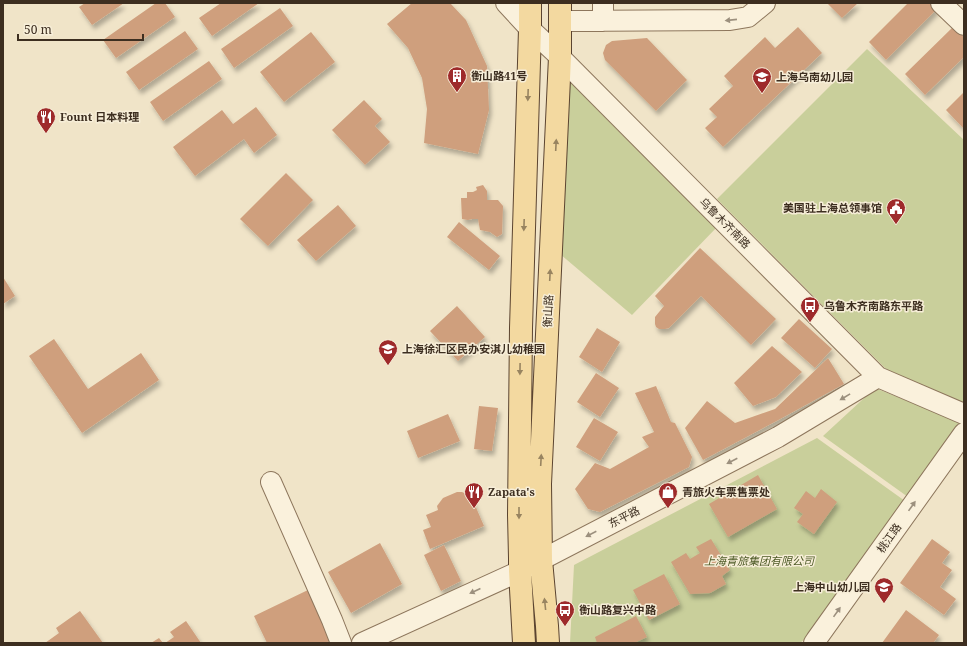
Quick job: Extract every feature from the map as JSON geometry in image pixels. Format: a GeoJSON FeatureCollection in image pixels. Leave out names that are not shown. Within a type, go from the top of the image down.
{"type":"FeatureCollection","features":[{"type":"Feature","properties":{"kind":"main road"},"geometry":{"type":"LineString","coordinates":[[524,643],[520,571],[519,507],[521,328],[530,3]]}},
{"type":"Feature","properties":{"kind":"main road","name":"衡山路"},"geometry":{"type":"LineString","coordinates":[[548,643],[541,560],[540,484],[560,57],[560,12]]}},
{"type":"Feature","properties":{"kind":"street","name":"乌鲁木齐南路"},"geometry":{"type":"LineString","coordinates":[[506,3],[878,377],[964,414]]}},
{"type":"Feature","properties":{"kind":"street"},"geometry":{"type":"LineString","coordinates":[[560,12],[603,12],[634,21],[674,11],[730,20],[748,17],[765,3]]}},
{"type":"Feature","properties":{"kind":"street"},"geometry":{"type":"LineString","coordinates":[[941,3],[964,25]]}},
{"type":"Feature","properties":{"kind":"street","name":"东平路"},"geometry":{"type":"LineString","coordinates":[[362,643],[520,571],[778,437],[878,377]]}},
{"type":"Feature","properties":{"kind":"street","name":"桃江路"},"geometry":{"type":"LineString","coordinates":[[814,643],[964,433]]}},
{"type":"Feature","properties":{"kind":"street"},"geometry":{"type":"LineString","coordinates":[[272,482],[341,643]]}},
{"type":"Feature","properties":{"kind":"green space"},"geometry":{"type":"Polygon","coordinates":[[[867,49],[964,140],[964,403],[886,369],[717,199],[867,49]]]}},
{"type":"Feature","properties":{"kind":"green space"},"geometry":{"type":"Polygon","coordinates":[[[566,74],[718,226],[632,315],[560,254],[566,74]]]}},
{"type":"Feature","properties":{"kind":"green space"},"geometry":{"type":"Polygon","coordinates":[[[875,388],[960,422],[908,497],[823,436],[875,388]]]}},
{"type":"Feature","properties":{"kind":"green space","name":"上海青旅集团有限公司"},"geometry":{"type":"Polygon","coordinates":[[[817,438],[905,501],[805,639],[800,643],[570,643],[574,565],[817,438]]]}},
{"type":"Feature","properties":{"kind":"building"},"geometry":{"type":"Polygon","coordinates":[[[85,3],[124,3],[92,25],[79,7],[85,3]]]}},
{"type":"Feature","properties":{"kind":"building"},"geometry":{"type":"Polygon","coordinates":[[[156,3],[165,3],[175,17],[116,58],[103,40],[156,3]]]}},
{"type":"Feature","properties":{"kind":"building"},"geometry":{"type":"Polygon","coordinates":[[[221,3],[259,3],[212,36],[199,18],[221,3]]]}},
{"type":"Feature","properties":{"kind":"building","name":"衡山路41号"},"geometry":{"type":"Polygon","coordinates":[[[412,3],[450,3],[466,20],[487,66],[489,110],[478,154],[424,143],[427,109],[422,78],[408,48],[387,24],[412,3]]]}},
{"type":"Feature","properties":{"kind":"building"},"geometry":{"type":"Polygon","coordinates":[[[827,3],[858,3],[842,18],[827,3]]]}},
{"type":"Feature","properties":{"kind":"building"},"geometry":{"type":"Polygon","coordinates":[[[908,3],[931,3],[937,9],[886,60],[869,42],[908,3]]]}},
{"type":"Feature","properties":{"kind":"building"},"geometry":{"type":"Polygon","coordinates":[[[280,8],[293,26],[234,68],[221,49],[280,8]]]}},
{"type":"Feature","properties":{"kind":"building"},"geometry":{"type":"Polygon","coordinates":[[[798,27],[822,53],[723,147],[705,128],[717,117],[709,109],[733,86],[724,76],[765,37],[775,48],[798,27]]]}},
{"type":"Feature","properties":{"kind":"building"},"geometry":{"type":"Polygon","coordinates":[[[953,27],[964,37],[964,57],[925,95],[905,74],[953,27]]]}},
{"type":"Feature","properties":{"kind":"building"},"geometry":{"type":"Polygon","coordinates":[[[185,31],[198,49],[139,90],[126,72],[185,31]]]}},
{"type":"Feature","properties":{"kind":"building"},"geometry":{"type":"Polygon","coordinates":[[[311,32],[335,62],[284,102],[260,72],[311,32]]]}},
{"type":"Feature","properties":{"kind":"building"},"geometry":{"type":"Polygon","coordinates":[[[647,38],[687,80],[656,111],[605,60],[603,53],[606,45],[612,41],[647,38]]]}},
{"type":"Feature","properties":{"kind":"building"},"geometry":{"type":"Polygon","coordinates":[[[209,61],[222,79],[163,121],[150,102],[209,61]]]}},
{"type":"Feature","properties":{"kind":"building"},"geometry":{"type":"Polygon","coordinates":[[[964,92],[964,129],[946,110],[964,92]]]}},
{"type":"Feature","properties":{"kind":"building"},"geometry":{"type":"Polygon","coordinates":[[[364,100],[382,119],[375,126],[390,142],[365,165],[332,130],[364,100]]]}},
{"type":"Feature","properties":{"kind":"building"},"geometry":{"type":"Polygon","coordinates":[[[256,107],[277,135],[254,153],[244,139],[195,176],[173,147],[222,110],[233,124],[256,107]]]}},
{"type":"Feature","properties":{"kind":"building"},"geometry":{"type":"Polygon","coordinates":[[[286,173],[313,200],[268,246],[240,219],[286,173]]]}},
{"type":"Feature","properties":{"kind":"building"},"geometry":{"type":"Polygon","coordinates":[[[483,185],[487,191],[487,200],[498,200],[503,206],[502,234],[497,237],[490,232],[480,230],[478,219],[462,219],[461,198],[467,198],[467,192],[473,192],[477,190],[476,187],[483,185]]]}},
{"type":"Feature","properties":{"kind":"building"},"geometry":{"type":"Polygon","coordinates":[[[338,205],[356,226],[316,261],[297,240],[338,205]]]}},
{"type":"Feature","properties":{"kind":"building"},"geometry":{"type":"Polygon","coordinates":[[[459,222],[500,256],[489,270],[447,237],[459,222]]]}},
{"type":"Feature","properties":{"kind":"building"},"geometry":{"type":"Polygon","coordinates":[[[700,248],[776,319],[751,345],[701,296],[669,328],[659,329],[656,327],[655,317],[664,306],[655,296],[700,248]]]}},
{"type":"Feature","properties":{"kind":"building"},"geometry":{"type":"Polygon","coordinates":[[[3,277],[15,296],[3,304],[3,277]]]}},
{"type":"Feature","properties":{"kind":"building"},"geometry":{"type":"Polygon","coordinates":[[[457,306],[485,337],[458,361],[430,331],[457,306]]]}},
{"type":"Feature","properties":{"kind":"building"},"geometry":{"type":"Polygon","coordinates":[[[799,319],[832,349],[815,368],[781,338],[799,319]]]}},
{"type":"Feature","properties":{"kind":"building"},"geometry":{"type":"Polygon","coordinates":[[[597,328],[620,342],[602,372],[579,357],[597,328]]]}},
{"type":"Feature","properties":{"kind":"building"},"geometry":{"type":"Polygon","coordinates":[[[54,339],[88,389],[141,353],[159,380],[82,433],[29,356],[54,339]]]}},
{"type":"Feature","properties":{"kind":"building"},"geometry":{"type":"Polygon","coordinates":[[[772,346],[802,372],[776,397],[753,406],[734,383],[772,346]]]}},
{"type":"Feature","properties":{"kind":"building"},"geometry":{"type":"Polygon","coordinates":[[[828,358],[844,384],[703,460],[685,428],[707,401],[735,423],[775,409],[828,358]]]}},
{"type":"Feature","properties":{"kind":"building"},"geometry":{"type":"Polygon","coordinates":[[[596,373],[619,388],[600,417],[577,402],[596,373]]]}},
{"type":"Feature","properties":{"kind":"building"},"geometry":{"type":"Polygon","coordinates":[[[656,386],[671,422],[675,423],[692,457],[689,467],[600,512],[588,509],[575,489],[595,463],[610,469],[649,447],[642,437],[654,432],[635,393],[656,386]]]}},
{"type":"Feature","properties":{"kind":"building"},"geometry":{"type":"Polygon","coordinates":[[[479,406],[498,408],[492,451],[474,449],[479,406]]]}},
{"type":"Feature","properties":{"kind":"building"},"geometry":{"type":"Polygon","coordinates":[[[448,414],[460,441],[418,458],[407,431],[448,414]]]}},
{"type":"Feature","properties":{"kind":"building"},"geometry":{"type":"Polygon","coordinates":[[[594,418],[618,432],[600,461],[576,447],[594,418]]]}},
{"type":"Feature","properties":{"kind":"building"},"geometry":{"type":"Polygon","coordinates":[[[758,475],[777,509],[728,537],[709,504],[758,475]]]}},
{"type":"Feature","properties":{"kind":"building"},"geometry":{"type":"Polygon","coordinates":[[[821,489],[837,502],[814,534],[797,522],[803,514],[794,508],[806,491],[815,498],[821,489]]]}},
{"type":"Feature","properties":{"kind":"building"},"geometry":{"type":"Polygon","coordinates":[[[457,492],[462,492],[471,496],[484,526],[430,549],[423,530],[431,527],[426,515],[438,510],[437,506],[443,498],[457,492]]]}},
{"type":"Feature","properties":{"kind":"building"},"geometry":{"type":"Polygon","coordinates":[[[711,539],[730,570],[722,576],[726,584],[710,593],[690,594],[671,562],[686,553],[690,559],[700,553],[696,547],[711,539]]]}},
{"type":"Feature","properties":{"kind":"building"},"geometry":{"type":"Polygon","coordinates":[[[932,539],[950,552],[942,563],[952,570],[940,587],[956,599],[944,615],[900,583],[932,539]]]}},
{"type":"Feature","properties":{"kind":"building"},"geometry":{"type":"Polygon","coordinates":[[[380,543],[402,584],[351,613],[328,572],[380,543]]]}},
{"type":"Feature","properties":{"kind":"building"},"geometry":{"type":"Polygon","coordinates":[[[444,545],[461,581],[441,591],[424,555],[444,545]]]}},
{"type":"Feature","properties":{"kind":"building"},"geometry":{"type":"Polygon","coordinates":[[[664,574],[680,604],[649,620],[633,590],[664,574]]]}},
{"type":"Feature","properties":{"kind":"building"},"geometry":{"type":"Polygon","coordinates":[[[308,590],[332,640],[325,643],[267,643],[254,616],[308,590]]]}},
{"type":"Feature","properties":{"kind":"building"},"geometry":{"type":"Polygon","coordinates":[[[906,610],[939,635],[934,642],[936,643],[882,643],[906,610]]]}},
{"type":"Feature","properties":{"kind":"building"},"geometry":{"type":"Polygon","coordinates":[[[80,611],[103,643],[45,643],[59,633],[56,628],[80,611]]]}},
{"type":"Feature","properties":{"kind":"building"},"geometry":{"type":"Polygon","coordinates":[[[636,616],[647,637],[634,643],[597,643],[595,637],[636,616]]]}},
{"type":"Feature","properties":{"kind":"building"},"geometry":{"type":"Polygon","coordinates":[[[186,621],[201,643],[165,643],[174,637],[170,632],[186,621]]]}},
{"type":"Feature","properties":{"kind":"building"},"geometry":{"type":"Polygon","coordinates":[[[159,638],[163,643],[151,643],[159,638]]]}},
{"type":"Feature","properties":{"kind":"place","name":"衡山路41号"},"geometry":{"type":"Point","coordinates":[457,93]}},
{"type":"Feature","properties":{"kind":"place","name":"上海乌南幼儿园"},"geometry":{"type":"Point","coordinates":[762,94]}},
{"type":"Feature","properties":{"kind":"place","name":"Fount 日本料理"},"geometry":{"type":"Point","coordinates":[46,134]}},
{"type":"Feature","properties":{"kind":"place","name":"美国驻上海总领事馆"},"geometry":{"type":"Point","coordinates":[896,225]}},
{"type":"Feature","properties":{"kind":"place","name":"乌鲁木齐南路东平路"},"geometry":{"type":"Point","coordinates":[810,323]}},
{"type":"Feature","properties":{"kind":"place","name":"上海徐汇区民办安淇儿幼稚园"},"geometry":{"type":"Point","coordinates":[388,366]}},
{"type":"Feature","properties":{"kind":"place","name":"Zapata's"},"geometry":{"type":"Point","coordinates":[474,509]}},
{"type":"Feature","properties":{"kind":"place","name":"青旅火车票售票处"},"geometry":{"type":"Point","coordinates":[668,509]}},
{"type":"Feature","properties":{"kind":"place","name":"上海中山幼儿园"},"geometry":{"type":"Point","coordinates":[884,604]}},
{"type":"Feature","properties":{"kind":"place","name":"衡山路复兴中路"},"geometry":{"type":"Point","coordinates":[565,627]}}]}
